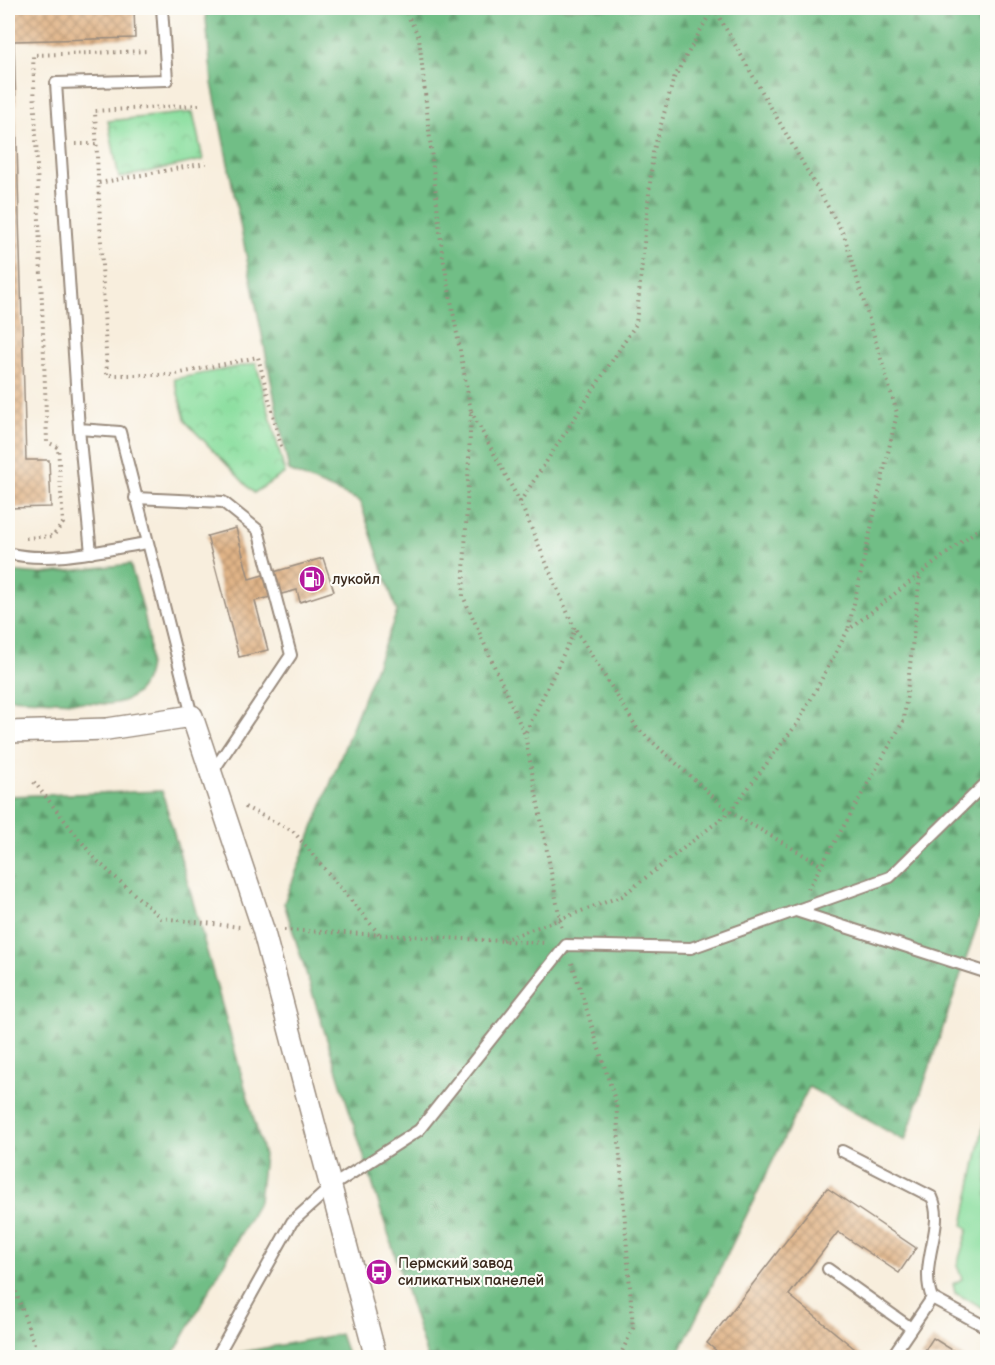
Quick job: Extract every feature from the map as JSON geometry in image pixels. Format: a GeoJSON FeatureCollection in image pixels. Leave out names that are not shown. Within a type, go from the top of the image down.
{"type":"FeatureCollection","features":[{"type":"Feature","properties":{"kind":"street"},"geometry":{"type":"LineString","coordinates":[[8,732],[107,729],[192,716],[263,929],[376,1358]]}},
{"type":"Feature","properties":{"kind":"lane"},"geometry":{"type":"LineString","coordinates":[[91,553],[79,429],[56,83],[167,80],[162,8]]}},
{"type":"Feature","properties":{"kind":"lane"},"geometry":{"type":"LineString","coordinates":[[79,429],[120,432],[146,543],[192,716]]}},
{"type":"Feature","properties":{"kind":"lane"},"geometry":{"type":"LineString","coordinates":[[135,498],[223,502],[258,530],[291,655],[214,783]]}},
{"type":"Feature","properties":{"kind":"lane"},"geometry":{"type":"LineString","coordinates":[[8,553],[38,556],[91,553],[146,543]]}},
{"type":"Feature","properties":{"kind":"lane"},"geometry":{"type":"LineString","coordinates":[[216,1358],[292,1222],[332,1186],[419,1130],[567,945],[691,948],[890,877],[987,781]]}},
{"type":"Feature","properties":{"kind":"lane"},"geometry":{"type":"LineString","coordinates":[[795,911],[987,973]]}},
{"type":"Feature","properties":{"kind":"lane"},"geometry":{"type":"LineString","coordinates":[[842,1151],[926,1191],[932,1197],[937,1215],[926,1271],[932,1298],[891,1358]]}},
{"type":"Feature","properties":{"kind":"lane"},"geometry":{"type":"LineString","coordinates":[[828,1269],[911,1328]]}},
{"type":"Feature","properties":{"kind":"lane"},"geometry":{"type":"LineString","coordinates":[[932,1298],[987,1328]]}},
{"type":"Feature","properties":{"kind":"path"},"geometry":{"type":"LineString","coordinates":[[404,8],[419,37],[442,251],[471,411],[463,596],[525,735],[559,919],[616,1103],[633,1328],[619,1358]]}},
{"type":"Feature","properties":{"kind":"path"},"geometry":{"type":"LineString","coordinates":[[520,502],[636,324],[653,153],[674,78],[713,8]]}},
{"type":"Feature","properties":{"kind":"path"},"geometry":{"type":"LineString","coordinates":[[503,940],[622,896],[730,812],[799,721],[848,630],[897,413],[844,235],[713,8]]}},
{"type":"Feature","properties":{"kind":"path"},"geometry":{"type":"LineString","coordinates":[[199,105],[95,111],[107,375],[171,375],[258,357],[282,450]]}},
{"type":"Feature","properties":{"kind":"path"},"geometry":{"type":"LineString","coordinates":[[19,538],[53,537],[63,523],[58,447],[47,442],[37,145]]}},
{"type":"Feature","properties":{"kind":"path"},"geometry":{"type":"LineString","coordinates":[[99,183],[206,163]]}},
{"type":"Feature","properties":{"kind":"path"},"geometry":{"type":"LineString","coordinates":[[471,411],[520,502],[575,630],[636,728],[730,812],[821,865]]}},
{"type":"Feature","properties":{"kind":"path"},"geometry":{"type":"LineString","coordinates":[[848,630],[977,530],[987,528]]}},
{"type":"Feature","properties":{"kind":"path"},"geometry":{"type":"LineString","coordinates":[[795,911],[904,720],[920,574]]}},
{"type":"Feature","properties":{"kind":"path"},"geometry":{"type":"LineString","coordinates":[[525,735],[575,630]]}},
{"type":"Feature","properties":{"kind":"path"},"geometry":{"type":"LineString","coordinates":[[214,783],[293,831],[380,934]]}},
{"type":"Feature","properties":{"kind":"path"},"geometry":{"type":"LineString","coordinates":[[8,1269],[39,1358]]}},
{"type":"Feature","properties":{"kind":"green space"},"geometry":{"type":"Polygon","coordinates":[[[205,8],[987,8],[987,896],[905,1141],[809,1087],[677,1357],[427,1357],[284,903],[397,612],[360,501],[289,471],[212,83],[205,8]]]}},
{"type":"Feature","properties":{"kind":"green space"},"geometry":{"type":"Polygon","coordinates":[[[193,112],[203,160],[119,178],[108,121],[193,112]]]}},
{"type":"Feature","properties":{"kind":"green space"},"geometry":{"type":"Polygon","coordinates":[[[256,363],[285,473],[254,493],[186,422],[174,379],[256,363]]]}},
{"type":"Feature","properties":{"kind":"green space"},"geometry":{"type":"Polygon","coordinates":[[[130,564],[146,625],[149,648],[148,669],[142,686],[129,699],[107,704],[8,698],[8,571],[42,574],[130,564]]]}},
{"type":"Feature","properties":{"kind":"green space"},"geometry":{"type":"Polygon","coordinates":[[[162,791],[264,1155],[259,1201],[172,1357],[8,1357],[8,796],[162,791]]]}},
{"type":"Feature","properties":{"kind":"green space"},"geometry":{"type":"Polygon","coordinates":[[[987,1108],[987,1310],[955,1293],[953,1284],[962,1279],[957,1265],[968,1229],[963,1225],[987,1108]]]}},
{"type":"Feature","properties":{"kind":"green space"},"geometry":{"type":"Polygon","coordinates":[[[340,1334],[348,1357],[236,1357],[238,1353],[340,1334]]]}},
{"type":"Feature","properties":{"kind":"building"},"geometry":{"type":"Polygon","coordinates":[[[8,8],[134,8],[135,38],[14,41],[26,460],[49,460],[51,507],[8,508],[8,8]]]}},
{"type":"Feature","properties":{"kind":"building"},"geometry":{"type":"Polygon","coordinates":[[[236,528],[249,579],[323,558],[334,591],[300,602],[297,590],[255,601],[268,650],[239,657],[207,536],[236,528]]]}},
{"type":"Feature","properties":{"kind":"building"},"geometry":{"type":"Polygon","coordinates":[[[827,1188],[916,1248],[899,1273],[838,1232],[789,1295],[866,1358],[725,1358],[707,1343],[827,1188]]]}},
{"type":"Feature","properties":{"kind":"building"},"geometry":{"type":"Polygon","coordinates":[[[933,1338],[965,1358],[920,1358],[933,1338]]]}},
{"type":"Feature","properties":{"kind":"place","name":"лукойл"},"geometry":{"type":"Point","coordinates":[312,579]}},
{"type":"Feature","properties":{"kind":"place","name":"Пермский завод силикатных панелей"},"geometry":{"type":"Point","coordinates":[379,1272]}}]}
